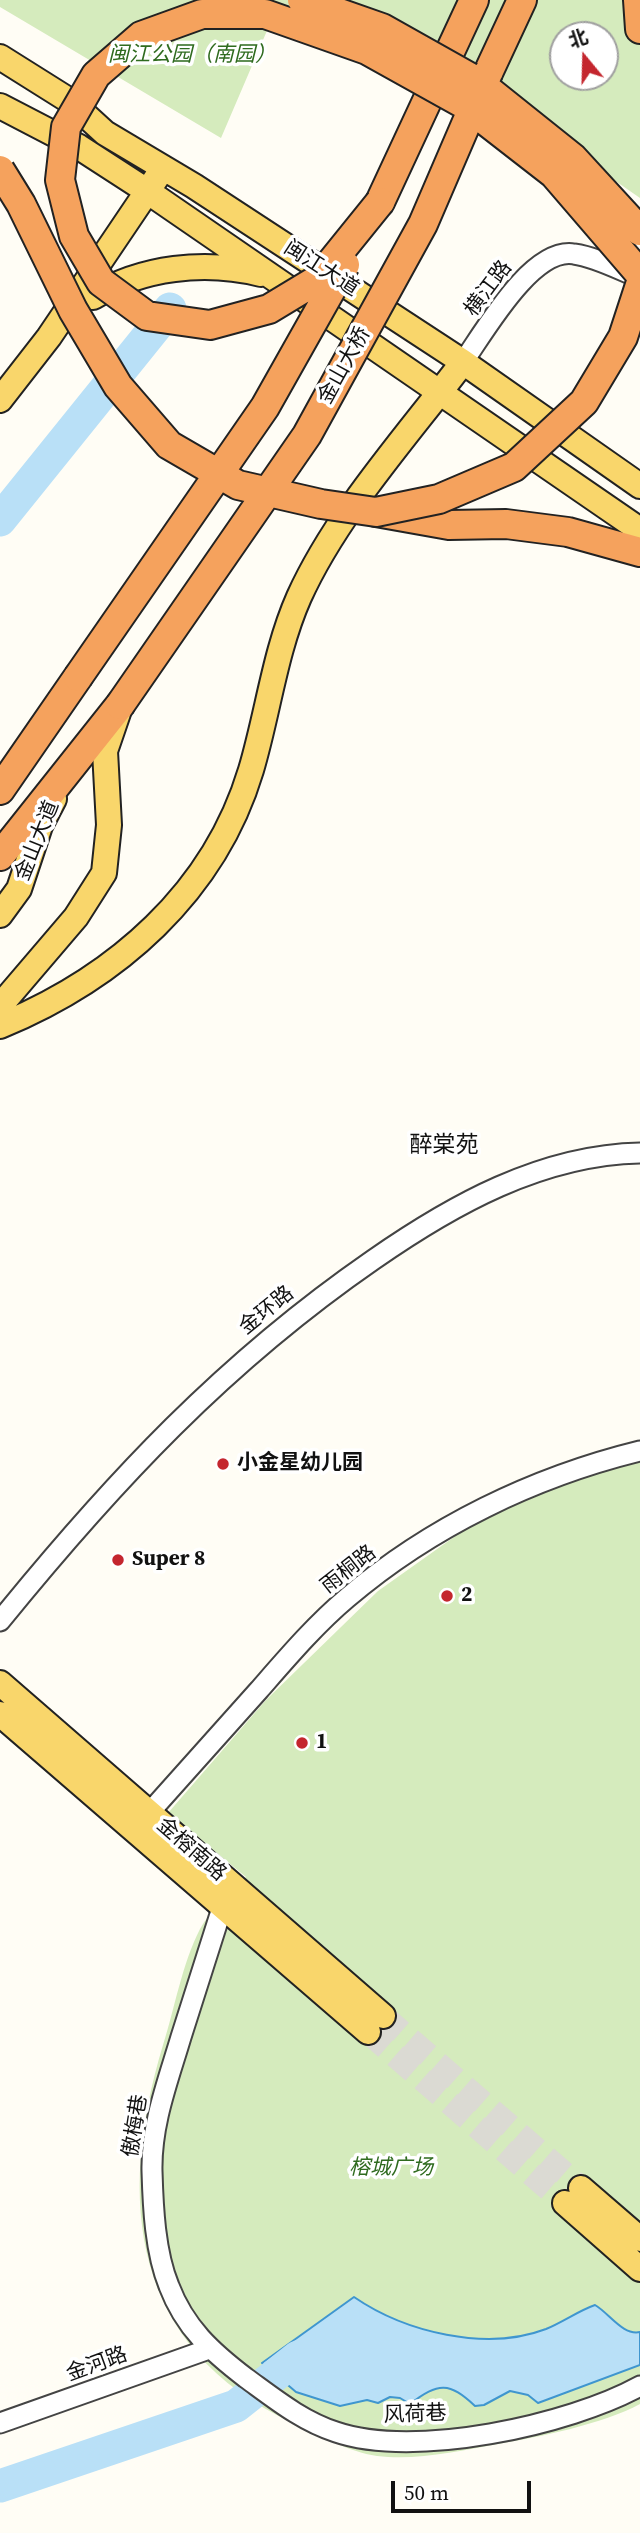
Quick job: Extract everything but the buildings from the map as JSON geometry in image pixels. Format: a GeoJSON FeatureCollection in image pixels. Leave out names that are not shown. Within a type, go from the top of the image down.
{"type":"FeatureCollection","features":[{"type":"Feature","properties":{"kind":"highway"},"geometry":{"type":"LineString","coordinates":[[302,0],[382,28],[478,82],[573,158],[640,231]]}},
{"type":"Feature","properties":{"kind":"highway"},"geometry":{"type":"LineString","coordinates":[[0,790],[265,407],[380,202],[474,0]]}},
{"type":"Feature","properties":{"kind":"highway","name":"金山大桥"},"geometry":{"type":"LineString","coordinates":[[5,850],[120,705],[307,435],[423,224],[522,0]]}},
{"type":"Feature","properties":{"kind":"highway"},"geometry":{"type":"LineString","coordinates":[[380,202],[317,281],[269,309],[210,325],[147,316],[100,282],[74,236],[60,180],[66,127],[96,75],[141,36],[201,14],[265,14],[367,50],[464,104],[554,174],[640,276]]}},
{"type":"Feature","properties":{"kind":"highway"},"geometry":{"type":"LineString","coordinates":[[0,170],[21,204],[73,310],[118,386],[169,445],[238,485],[321,504],[449,525],[506,524],[568,532],[640,552]]}},
{"type":"Feature","properties":{"kind":"highway"},"geometry":{"type":"LineString","coordinates":[[376,512],[439,499],[514,467],[584,402],[622,337],[640,285]]}},
{"type":"Feature","properties":{"kind":"main road","name":"闽江大道"},"geometry":{"type":"LineString","coordinates":[[0,57],[70,101],[105,133],[164,167],[463,362],[640,486]]}},
{"type":"Feature","properties":{"kind":"main road","name":"闽江大道"},"geometry":{"type":"LineString","coordinates":[[0,106],[79,147],[146,191],[640,530]]}},
{"type":"Feature","properties":{"kind":"main road"},"geometry":{"type":"LineString","coordinates":[[0,400],[49,337],[164,167]]}},
{"type":"Feature","properties":{"kind":"main road"},"geometry":{"type":"LineString","coordinates":[[49,337],[93,297],[130,278],[180,268],[217,267],[239,268],[269,276]]}},
{"type":"Feature","properties":{"kind":"main road"},"geometry":{"type":"LineString","coordinates":[[0,1026],[43,1008],[82,986],[142,939],[219,849],[236,814],[251,769],[283,645],[299,597],[358,500],[463,362]]}},
{"type":"Feature","properties":{"kind":"main road"},"geometry":{"type":"LineString","coordinates":[[0,1006],[76,917],[104,873],[109,825],[105,751],[120,705]]}},
{"type":"Feature","properties":{"kind":"main road"},"geometry":{"type":"LineString","coordinates":[[0,764],[40,730]]}},
{"type":"Feature","properties":{"kind":"main road","name":"金山大道"},"geometry":{"type":"LineString","coordinates":[[0,915],[19,889],[40,826],[72,765]]}},
{"type":"Feature","properties":{"kind":"main road","name":"金榕南路"},"geometry":{"type":"LineString","coordinates":[[0,1684],[149,1813],[376,2024],[223,1905],[0,1714]]}},
{"type":"Feature","properties":{"kind":"main road"},"geometry":{"type":"LineString","coordinates":[[640,2239],[573,2196],[640,2269]]}},
{"type":"Feature","properties":{"kind":"street","name":"横江路"},"geometry":{"type":"LineString","coordinates":[[463,362],[528,275],[535,267],[553,257],[573,254],[640,276]]}},
{"type":"Feature","properties":{"kind":"street","name":"金环路"},"geometry":{"type":"LineString","coordinates":[[0,1621],[104,1496],[171,1427],[238,1364],[347,1278],[429,1222],[492,1190],[570,1163],[640,1153]]}},
{"type":"Feature","properties":{"kind":"street","name":"雨桐路"},"geometry":{"type":"LineString","coordinates":[[149,1813],[315,1627],[366,1583],[440,1533],[496,1502],[591,1465],[640,1451]]}},
{"type":"Feature","properties":{"kind":"street","name":"傲梅巷"},"geometry":{"type":"LineString","coordinates":[[209,2349],[185,2319],[168,2284],[158,2232],[152,2170],[158,2113],[223,1905]]}},
{"type":"Feature","properties":{"kind":"street","name":"风荷巷"},"geometry":{"type":"LineString","coordinates":[[209,2349],[280,2404],[306,2420],[339,2434],[377,2440],[425,2439],[548,2423],[588,2411],[640,2386]]}},
{"type":"Feature","properties":{"kind":"street","name":"金河路"},"geometry":{"type":"LineString","coordinates":[[0,2424],[209,2349]]}},
{"type":"Feature","properties":{"kind":"green space","name":"闽江公园（南园）"},"geometry":{"type":"Polygon","coordinates":[[[0,0],[640,0],[640,198],[522,116],[272,19],[221,138],[0,7],[0,0]]]}},
{"type":"Feature","properties":{"kind":"green space","name":"榕城广场"},"geometry":{"type":"Polygon","coordinates":[[[640,1460],[640,2404],[608,2418],[570,2429],[468,2450],[407,2457],[366,2454],[293,2423],[239,2392],[198,2354],[168,2311],[150,2264],[141,2213],[141,2159],[148,2103],[179,1986],[194,1942],[209,1915],[246,1877],[168,1813],[266,1700],[378,1591],[478,1520],[573,1478],[640,1460]]]}},
{"type":"Feature","properties":{"kind":"water"},"geometry":{"type":"Polygon","coordinates":[[[354,2297],[397,2320],[421,2329],[447,2335],[498,2339],[523,2336],[546,2329],[595,2305],[628,2331],[640,2332],[640,2365],[538,2403],[528,2395],[510,2391],[484,2405],[475,2406],[458,2392],[444,2388],[429,2392],[410,2404],[400,2398],[390,2397],[378,2403],[367,2400],[340,2406],[296,2392],[262,2363],[354,2297]]]}},
{"type":"Feature","properties":{"kind":"waterway"},"geometry":{"type":"LineString","coordinates":[[0,520],[170,309]]}},
{"type":"Feature","properties":{"kind":"waterway"},"geometry":{"type":"LineString","coordinates":[[0,2486],[236,2406],[298,2357],[313,2351]]}},
{"type":"Feature","properties":{"kind":"tunnel"},"geometry":{"type":"LineString","coordinates":[[383,2016],[581,2188]]}},
{"type":"Feature","properties":{"kind":"tunnel"},"geometry":{"type":"LineString","coordinates":[[368,2032],[565,2203]]}},
{"type":"Feature","properties":{"kind":"place","name":"小金星幼儿园"},"geometry":{"type":"Point","coordinates":[223,1464]}},
{"type":"Feature","properties":{"kind":"place","name":"Super 8"},"geometry":{"type":"Point","coordinates":[118,1560]}},
{"type":"Feature","properties":{"kind":"place","name":"2"},"geometry":{"type":"Point","coordinates":[447,1596]}},
{"type":"Feature","properties":{"kind":"place","name":"1"},"geometry":{"type":"Point","coordinates":[302,1743]}},
{"type":"Feature","properties":{"kind":"district","name":"醉棠苑"},"geometry":{"type":"Point","coordinates":[444,1146]}}]}
